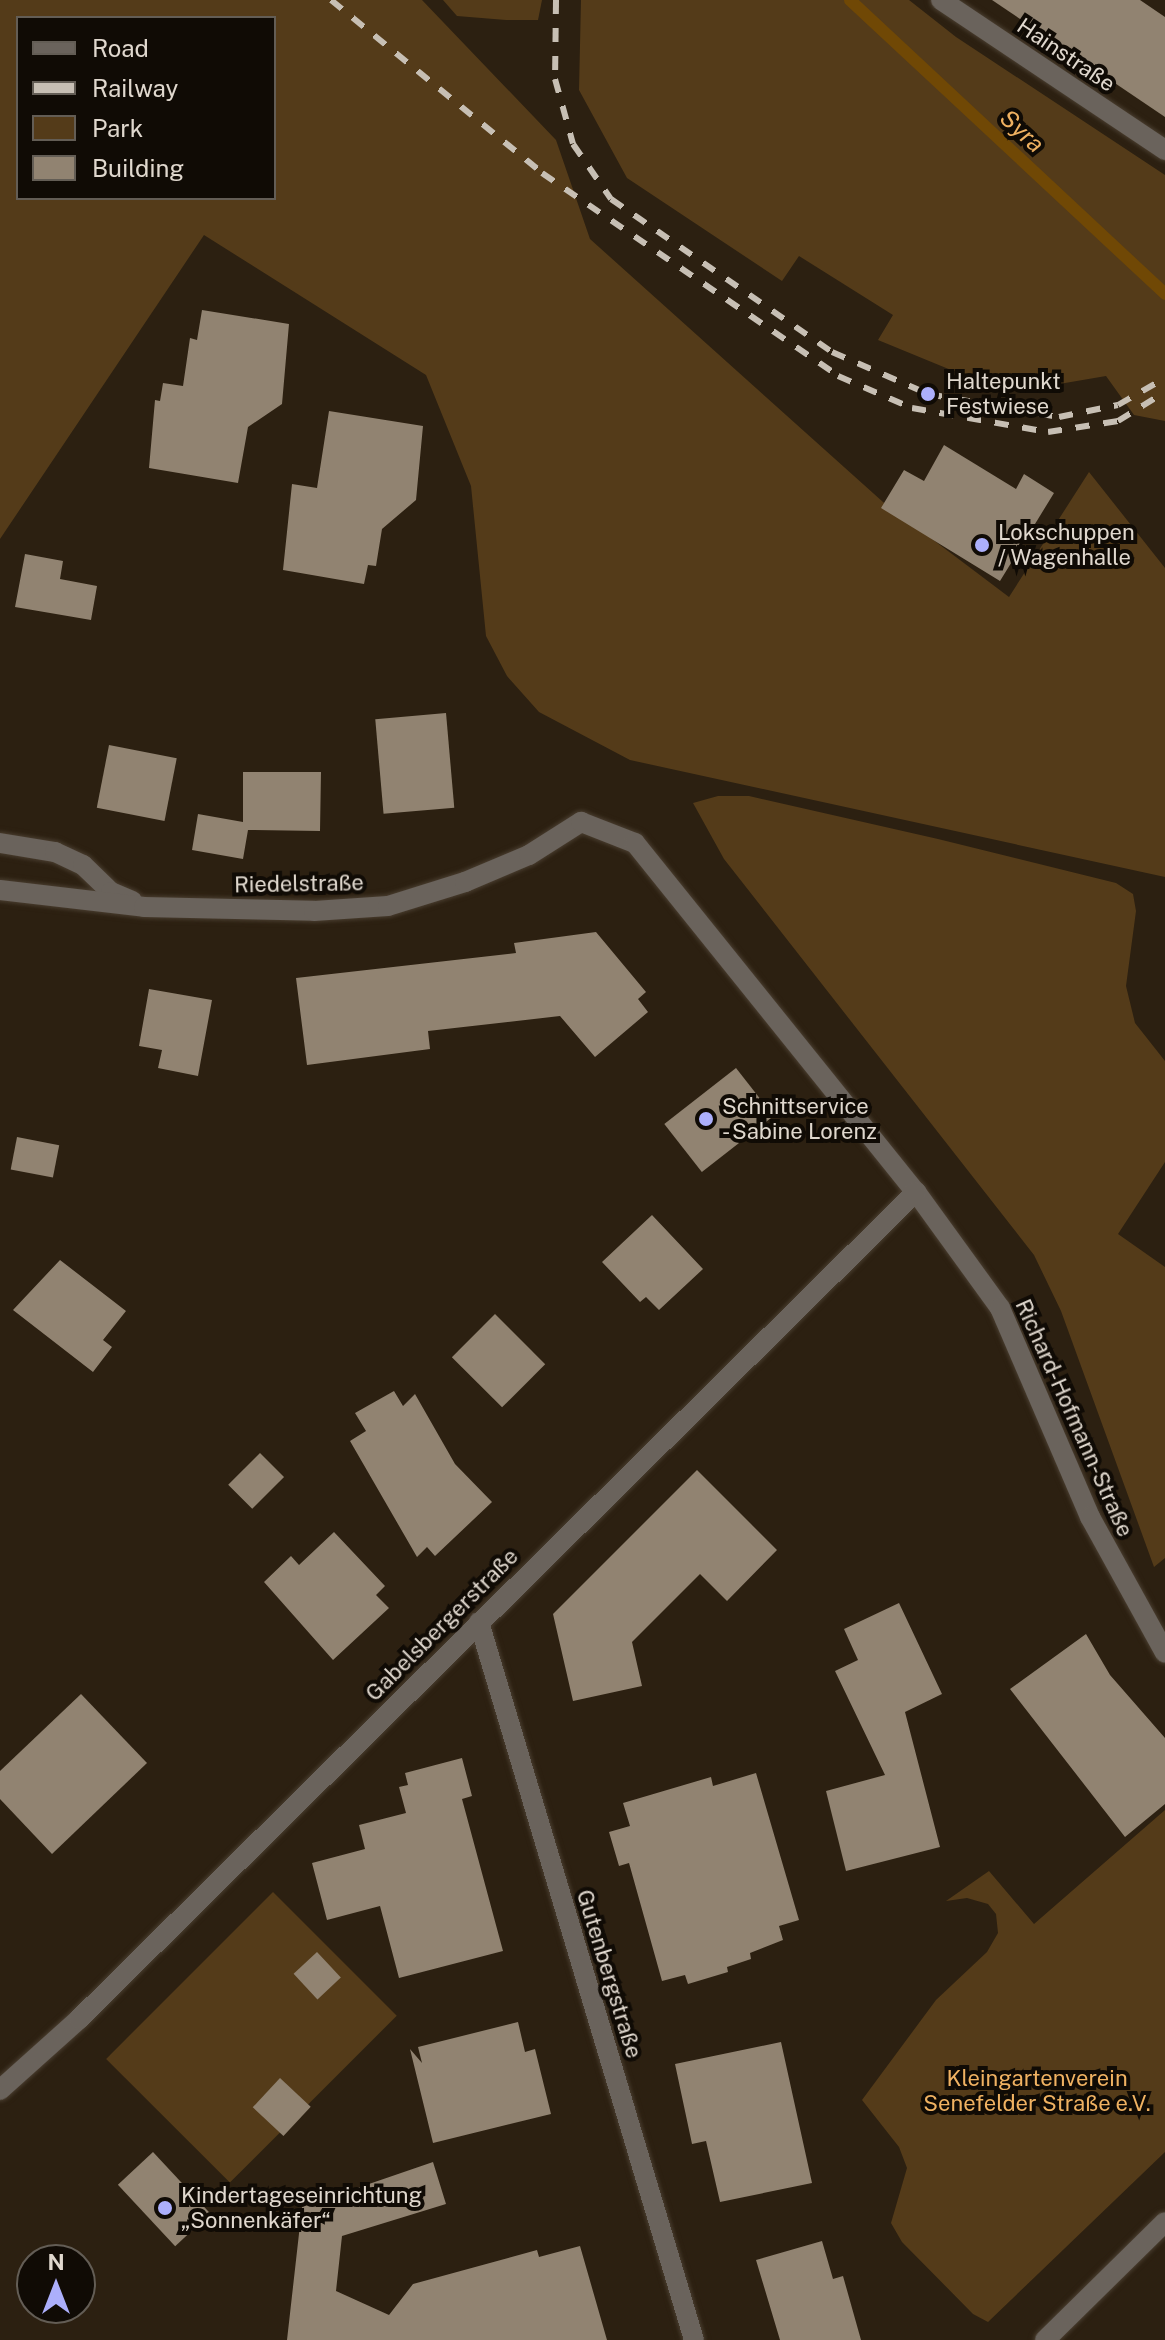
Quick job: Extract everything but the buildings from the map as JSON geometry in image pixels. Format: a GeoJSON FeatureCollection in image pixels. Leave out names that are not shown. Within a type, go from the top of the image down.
{"type":"FeatureCollection","features":[{"type":"Feature","properties":{"kind":"street","name":"Hainstraße"},"geometry":{"type":"LineString","coordinates":[[941,0],[1165,150]]}},
{"type":"Feature","properties":{"kind":"street","name":"Riedelstraße"},"geometry":{"type":"LineString","coordinates":[[0,890],[144,907],[314,911],[388,906],[529,855],[581,822]]}},
{"type":"Feature","properties":{"kind":"street","name":"Richard-Hofmann-Straße"},"geometry":{"type":"LineString","coordinates":[[581,822],[635,843],[667,877],[916,1192],[1000,1308],[1090,1517],[1165,1653]]}},
{"type":"Feature","properties":{"kind":"street"},"geometry":{"type":"LineString","coordinates":[[0,843],[55,852],[83,865],[111,892],[144,907]]}},
{"type":"Feature","properties":{"kind":"street","name":"Gabelsbergerstraße"},"geometry":{"type":"LineString","coordinates":[[0,2090],[79,2019],[916,1192]]}},
{"type":"Feature","properties":{"kind":"street","name":"Gutenbergstraße"},"geometry":{"type":"LineString","coordinates":[[479,1622],[694,2340]]}},
{"type":"Feature","properties":{"kind":"street"},"geometry":{"type":"LineString","coordinates":[[1045,2340],[1165,2222]]}},
{"type":"Feature","properties":{"kind":"green space"},"geometry":{"type":"Polygon","coordinates":[[[0,0],[422,0],[556,140],[590,239],[883,502],[1009,597],[1089,472],[1165,568],[1165,877],[630,760],[539,712],[507,676],[486,636],[471,486],[426,375],[204,235],[0,539],[0,0]]]}},
{"type":"Feature","properties":{"kind":"green space"},"geometry":{"type":"Polygon","coordinates":[[[443,0],[542,0],[538,20],[506,20],[457,16],[443,0]]]}},
{"type":"Feature","properties":{"kind":"green space"},"geometry":{"type":"Polygon","coordinates":[[[581,0],[909,0],[956,37],[1165,175],[1165,421],[1134,415],[1106,376],[1030,389],[951,370],[878,340],[893,315],[799,256],[782,281],[627,178],[579,90],[581,0]]]}},
{"type":"Feature","properties":{"kind":"green space"},"geometry":{"type":"Polygon","coordinates":[[[718,796],[749,796],[938,839],[1116,883],[1133,894],[1136,911],[1126,986],[1135,1023],[1165,1061],[1165,1162],[1118,1234],[1165,1267],[1165,1558],[1154,1567],[1061,1311],[1034,1255],[724,859],[693,803],[718,796]]]}},
{"type":"Feature","properties":{"kind":"green space","name":"Kleingartenverein Senefelder Straße e.V."},"geometry":{"type":"Polygon","coordinates":[[[1165,1810],[1165,2152],[988,2322],[973,2314],[902,2242],[891,2223],[907,2168],[899,2147],[862,2100],[936,2000],[987,1952],[998,1933],[996,1914],[988,1904],[967,1898],[946,1901],[989,1871],[1034,1924],[1165,1810]]]}},
{"type":"Feature","properties":{"kind":"green space"},"geometry":{"type":"Polygon","coordinates":[[[273,1892],[397,2016],[230,2183],[106,2059],[273,1892]]]}},
{"type":"Feature","properties":{"kind":"waterway","name":"Syra"},"geometry":{"type":"LineString","coordinates":[[850,0],[1165,294]]}},
{"type":"Feature","properties":{"kind":"railway"},"geometry":{"type":"LineString","coordinates":[[331,0],[542,173],[838,376],[912,408],[1048,432],[1118,421],[1165,392]]}},
{"type":"Feature","properties":{"kind":"railway"},"geometry":{"type":"LineString","coordinates":[[556,0],[555,79],[573,144],[611,199],[832,352],[928,394],[1059,417],[1118,405],[1165,378]]}},
{"type":"Feature","properties":{"kind":"place","name":"Haltepunkt Festwiese"},"geometry":{"type":"Point","coordinates":[928,394]}},
{"type":"Feature","properties":{"kind":"place","name":"Lokschuppen / Wagenhalle"},"geometry":{"type":"Point","coordinates":[982,545]}},
{"type":"Feature","properties":{"kind":"place","name":"Schnittservice - Sabine Lorenz"},"geometry":{"type":"Point","coordinates":[706,1119]}},
{"type":"Feature","properties":{"kind":"place","name":"Kindertageseinrichtung „Sonnenkäfer“"},"geometry":{"type":"Point","coordinates":[165,2208]}}]}
